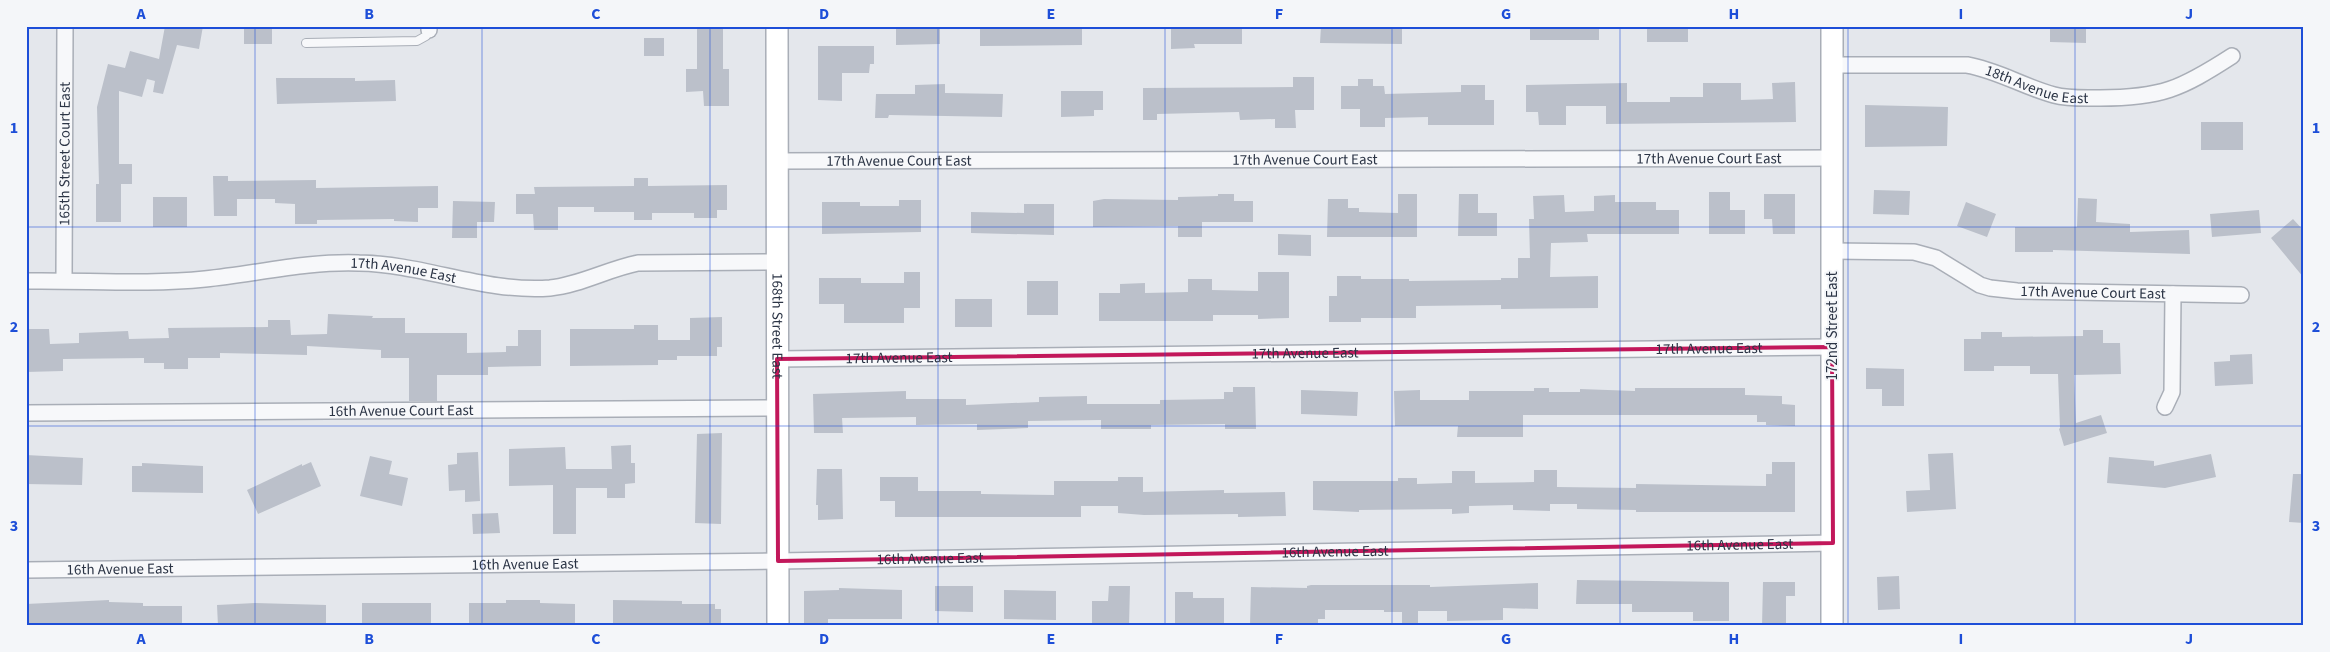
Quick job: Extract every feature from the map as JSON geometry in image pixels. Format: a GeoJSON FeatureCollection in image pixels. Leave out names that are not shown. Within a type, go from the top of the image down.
{"type":"FeatureCollection","features":[{"type":"Feature","properties":{"kind":"street","name":"165th Street Court East"},"geometry":{"type":"LineString","coordinates":[[64,280],[65,26]]}},
{"type":"Feature","properties":{"kind":"street","name":"168th Street East"},"geometry":{"type":"LineString","coordinates":[[777,26],[776,408],[778,626]]}},
{"type":"Feature","properties":{"kind":"street","name":"172nd Street East"},"geometry":{"type":"LineString","coordinates":[[1832,26],[1832,626]]}},
{"type":"Feature","properties":{"kind":"street","name":"18th Avenue East"},"geometry":{"type":"LineString","coordinates":[[1832,65],[1967,64],[1983,68],[2055,96],[2130,98],[2174,89],[2201,76],[2232,56]]}},
{"type":"Feature","properties":{"kind":"street","name":"17th Avenue Court East"},"geometry":{"type":"LineString","coordinates":[[777,161],[1833,158]]}},
{"type":"Feature","properties":{"kind":"street","name":"17th Avenue Court East"},"geometry":{"type":"LineString","coordinates":[[1833,251],[1914,252],[1936,258],[1970,280],[1990,288],[2016,291],[2241,295]]}},
{"type":"Feature","properties":{"kind":"street","name":"17th Avenue East"},"geometry":{"type":"LineString","coordinates":[[26,281],[203,279],[295,267],[357,263],[423,270],[496,287],[533,289],[567,285],[638,263],[777,262]]}},
{"type":"Feature","properties":{"kind":"street"},"geometry":{"type":"LineString","coordinates":[[2165,407],[2172,392],[2173,294]]}},
{"type":"Feature","properties":{"kind":"street","name":"17th Avenue East"},"geometry":{"type":"LineString","coordinates":[[777,359],[1832,347]]}},
{"type":"Feature","properties":{"kind":"street","name":"16th Avenue Court East"},"geometry":{"type":"LineString","coordinates":[[26,413],[776,408]]}},
{"type":"Feature","properties":{"kind":"street","name":"16th Avenue East"},"geometry":{"type":"LineString","coordinates":[[26,570],[778,561],[1833,543]]}},
{"type":"Feature","properties":{"kind":"lane"},"geometry":{"type":"LineString","coordinates":[[306,43],[417,41],[426,36],[429,28]]}},
{"type":"Feature","properties":{"kind":"highlighted area"},"geometry":{"type":"Polygon","coordinates":[[[1832,347],[1833,543],[778,561],[777,359],[1832,347]]]}},
{"type":"Feature","properties":{"kind":"building"},"geometry":{"type":"Polygon","coordinates":[[[165,26],[203,26],[199,49],[177,45],[163,94],[153,92],[155,81],[147,79],[142,97],[119,91],[119,164],[132,164],[132,184],[121,184],[121,222],[96,222],[96,184],[99,184],[97,107],[108,64],[125,68],[130,51],[159,59],[165,26]]]}},
{"type":"Feature","properties":{"kind":"building"},"geometry":{"type":"Polygon","coordinates":[[[244,26],[272,26],[272,44],[244,44],[244,26]]]}},
{"type":"Feature","properties":{"kind":"building"},"geometry":{"type":"Polygon","coordinates":[[[697,26],[723,26],[723,69],[729,69],[729,106],[704,106],[703,91],[686,92],[686,69],[697,69],[697,26]]]}},
{"type":"Feature","properties":{"kind":"building"},"geometry":{"type":"Polygon","coordinates":[[[896,26],[940,26],[940,44],[896,45],[896,26]]]}},
{"type":"Feature","properties":{"kind":"building"},"geometry":{"type":"Polygon","coordinates":[[[980,26],[1082,26],[1082,45],[980,46],[980,26]]]}},
{"type":"Feature","properties":{"kind":"building"},"geometry":{"type":"Polygon","coordinates":[[[1171,26],[1242,26],[1242,44],[1194,44],[1195,48],[1171,49],[1171,26]]]}},
{"type":"Feature","properties":{"kind":"building"},"geometry":{"type":"Polygon","coordinates":[[[1321,26],[1402,26],[1402,44],[1320,43],[1321,26]]]}},
{"type":"Feature","properties":{"kind":"building"},"geometry":{"type":"Polygon","coordinates":[[[1530,26],[1599,26],[1599,40],[1530,40],[1530,26]]]}},
{"type":"Feature","properties":{"kind":"building"},"geometry":{"type":"Polygon","coordinates":[[[1647,26],[1688,26],[1688,42],[1647,42],[1647,26]]]}},
{"type":"Feature","properties":{"kind":"building"},"geometry":{"type":"Polygon","coordinates":[[[2050,26],[2086,26],[2086,43],[2050,42],[2050,26]]]}},
{"type":"Feature","properties":{"kind":"building"},"geometry":{"type":"Polygon","coordinates":[[[644,38],[664,38],[664,56],[644,56],[644,38]]]}},
{"type":"Feature","properties":{"kind":"building"},"geometry":{"type":"Polygon","coordinates":[[[818,46],[874,46],[874,64],[870,64],[869,73],[842,73],[842,101],[818,100],[818,46]]]}},
{"type":"Feature","properties":{"kind":"building"},"geometry":{"type":"Polygon","coordinates":[[[1293,77],[1314,77],[1314,110],[1295,110],[1296,128],[1275,128],[1275,119],[1240,120],[1239,112],[1157,114],[1157,120],[1143,120],[1143,88],[1293,87],[1293,77]]]}},
{"type":"Feature","properties":{"kind":"building"},"geometry":{"type":"Polygon","coordinates":[[[276,78],[355,78],[355,81],[395,80],[396,101],[277,104],[276,78]]]}},
{"type":"Feature","properties":{"kind":"building"},"geometry":{"type":"Polygon","coordinates":[[[1358,79],[1373,79],[1373,86],[1384,86],[1385,94],[1461,92],[1461,85],[1485,85],[1485,100],[1494,100],[1494,125],[1428,125],[1428,117],[1385,118],[1385,127],[1360,127],[1360,109],[1341,109],[1341,86],[1358,86],[1358,79]]]}},
{"type":"Feature","properties":{"kind":"building"},"geometry":{"type":"Polygon","coordinates":[[[1795,82],[1796,122],[1606,124],[1606,106],[1566,106],[1566,125],[1539,125],[1538,112],[1526,112],[1526,85],[1627,83],[1627,102],[1670,102],[1670,97],[1703,97],[1703,83],[1741,83],[1741,100],[1773,99],[1772,83],[1795,82]]]}},
{"type":"Feature","properties":{"kind":"building"},"geometry":{"type":"Polygon","coordinates":[[[945,84],[945,93],[1003,94],[1002,117],[889,115],[888,118],[875,118],[876,94],[915,94],[915,85],[945,84]]]}},
{"type":"Feature","properties":{"kind":"building"},"geometry":{"type":"Polygon","coordinates":[[[1061,91],[1103,91],[1103,110],[1094,110],[1094,116],[1061,117],[1061,91]]]}},
{"type":"Feature","properties":{"kind":"building"},"geometry":{"type":"Polygon","coordinates":[[[1865,105],[1948,107],[1947,146],[1865,147],[1865,105]]]}},
{"type":"Feature","properties":{"kind":"building"},"geometry":{"type":"Polygon","coordinates":[[[2201,122],[2243,122],[2243,150],[2201,150],[2201,122]]]}},
{"type":"Feature","properties":{"kind":"building"},"geometry":{"type":"Polygon","coordinates":[[[213,176],[228,176],[228,181],[316,180],[316,188],[438,186],[438,208],[418,208],[418,222],[394,221],[394,219],[317,220],[317,224],[295,224],[295,204],[275,203],[275,199],[237,199],[237,216],[214,216],[213,176]]]}},
{"type":"Feature","properties":{"kind":"building"},"geometry":{"type":"Polygon","coordinates":[[[634,178],[648,178],[648,186],[727,185],[727,210],[717,210],[717,218],[694,218],[694,213],[652,213],[652,220],[634,220],[634,212],[594,212],[594,207],[558,207],[558,230],[534,230],[533,214],[516,214],[516,194],[535,194],[534,187],[634,186],[634,178]]]}},
{"type":"Feature","properties":{"kind":"building"},"geometry":{"type":"Polygon","coordinates":[[[1874,190],[1910,191],[1909,215],[1873,214],[1874,190]]]}},
{"type":"Feature","properties":{"kind":"building"},"geometry":{"type":"Polygon","coordinates":[[[1709,192],[1730,192],[1730,210],[1745,210],[1745,234],[1709,234],[1709,192]]]}},
{"type":"Feature","properties":{"kind":"building"},"geometry":{"type":"Polygon","coordinates":[[[1218,194],[1234,194],[1234,201],[1253,201],[1253,222],[1202,222],[1202,237],[1178,237],[1178,226],[1093,227],[1093,201],[1104,199],[1178,200],[1178,197],[1218,196],[1218,194]]]}},
{"type":"Feature","properties":{"kind":"building"},"geometry":{"type":"Polygon","coordinates":[[[1398,194],[1417,194],[1417,237],[1327,237],[1328,199],[1348,199],[1348,208],[1359,208],[1359,212],[1398,213],[1398,194]]]}},
{"type":"Feature","properties":{"kind":"building"},"geometry":{"type":"Polygon","coordinates":[[[1459,194],[1478,194],[1478,213],[1497,213],[1497,236],[1458,236],[1459,194]]]}},
{"type":"Feature","properties":{"kind":"building"},"geometry":{"type":"Polygon","coordinates":[[[1764,194],[1795,194],[1795,234],[1773,234],[1772,219],[1764,219],[1764,194]]]}},
{"type":"Feature","properties":{"kind":"building"},"geometry":{"type":"Polygon","coordinates":[[[1564,195],[1565,212],[1594,211],[1594,196],[1615,195],[1615,202],[1656,202],[1656,210],[1679,210],[1679,234],[1587,234],[1588,242],[1551,243],[1550,277],[1598,276],[1598,308],[1501,309],[1501,305],[1416,306],[1416,318],[1361,318],[1361,322],[1329,322],[1329,296],[1337,296],[1337,276],[1361,276],[1361,279],[1409,279],[1409,281],[1501,280],[1501,278],[1518,278],[1518,258],[1530,258],[1529,219],[1534,219],[1533,196],[1564,195]]]}},
{"type":"Feature","properties":{"kind":"building"},"geometry":{"type":"Polygon","coordinates":[[[153,197],[187,197],[187,227],[153,227],[153,197]]]}},
{"type":"Feature","properties":{"kind":"building"},"geometry":{"type":"Polygon","coordinates":[[[2078,198],[2097,199],[2096,222],[2130,224],[2130,232],[2189,230],[2190,254],[2053,250],[2053,252],[2015,252],[2015,227],[2077,227],[2078,198]]]}},
{"type":"Feature","properties":{"kind":"building"},"geometry":{"type":"Polygon","coordinates":[[[899,200],[921,200],[921,232],[822,234],[822,202],[860,202],[860,206],[899,206],[899,200]]]}},
{"type":"Feature","properties":{"kind":"building"},"geometry":{"type":"Polygon","coordinates":[[[453,201],[495,202],[494,222],[477,222],[477,238],[452,238],[453,201]]]}},
{"type":"Feature","properties":{"kind":"building"},"geometry":{"type":"Polygon","coordinates":[[[1966,202],[1996,214],[1987,237],[1957,226],[1966,202]]]}},
{"type":"Feature","properties":{"kind":"building"},"geometry":{"type":"Polygon","coordinates":[[[1024,204],[1054,204],[1054,235],[971,233],[971,212],[1024,213],[1024,204]]]}},
{"type":"Feature","properties":{"kind":"building"},"geometry":{"type":"Polygon","coordinates":[[[2259,210],[2261,233],[2212,237],[2210,214],[2259,210]]]}},
{"type":"Feature","properties":{"kind":"building"},"geometry":{"type":"Polygon","coordinates":[[[2293,219],[2304,231],[2304,278],[2271,238],[2293,219]]]}},
{"type":"Feature","properties":{"kind":"building"},"geometry":{"type":"Polygon","coordinates":[[[1278,234],[1311,235],[1311,256],[1278,255],[1278,234]]]}},
{"type":"Feature","properties":{"kind":"building"},"geometry":{"type":"Polygon","coordinates":[[[904,272],[920,272],[920,308],[904,308],[904,323],[844,323],[844,304],[819,304],[819,278],[861,278],[861,283],[904,283],[904,272]]]}},
{"type":"Feature","properties":{"kind":"building"},"geometry":{"type":"Polygon","coordinates":[[[1258,272],[1289,272],[1289,318],[1258,319],[1258,315],[1213,315],[1213,321],[1099,321],[1099,293],[1120,293],[1120,284],[1145,283],[1145,293],[1188,292],[1188,279],[1212,279],[1212,290],[1258,291],[1258,272]]]}},
{"type":"Feature","properties":{"kind":"building"},"geometry":{"type":"Polygon","coordinates":[[[1027,281],[1058,281],[1058,315],[1027,315],[1027,281]]]}},
{"type":"Feature","properties":{"kind":"building"},"geometry":{"type":"Polygon","coordinates":[[[955,299],[992,299],[992,327],[955,327],[955,299]]]}},
{"type":"Feature","properties":{"kind":"building"},"geometry":{"type":"Polygon","coordinates":[[[328,314],[373,316],[372,318],[405,318],[405,333],[467,333],[467,353],[506,352],[506,346],[518,346],[518,330],[541,330],[541,366],[488,367],[488,375],[437,375],[437,401],[409,401],[409,358],[381,358],[381,350],[307,346],[307,355],[220,353],[220,358],[188,358],[188,369],[164,369],[164,363],[144,363],[144,358],[63,359],[63,371],[26,372],[26,329],[49,329],[50,344],[79,343],[79,333],[128,331],[129,339],[169,338],[168,328],[268,327],[268,320],[290,320],[291,335],[327,334],[328,314]]]}},
{"type":"Feature","properties":{"kind":"building"},"geometry":{"type":"Polygon","coordinates":[[[722,317],[722,347],[717,347],[717,356],[677,356],[677,360],[658,360],[658,365],[570,366],[570,329],[634,329],[634,325],[658,325],[658,340],[690,340],[690,318],[722,317]]]}},
{"type":"Feature","properties":{"kind":"building"},"geometry":{"type":"Polygon","coordinates":[[[2083,330],[2103,330],[2103,343],[2120,343],[2121,374],[2074,375],[2076,423],[2101,415],[2107,433],[2064,446],[2059,429],[2058,374],[2030,374],[2030,366],[1994,366],[1994,371],[1964,371],[1964,339],[1981,339],[1981,332],[2002,332],[2002,337],[2083,336],[2083,330]]]}},
{"type":"Feature","properties":{"kind":"building"},"geometry":{"type":"Polygon","coordinates":[[[2252,354],[2253,384],[2215,386],[2214,362],[2230,361],[2230,355],[2252,354]]]}},
{"type":"Feature","properties":{"kind":"building"},"geometry":{"type":"Polygon","coordinates":[[[1866,368],[1904,369],[1904,406],[1882,406],[1882,389],[1866,389],[1866,368]]]}},
{"type":"Feature","properties":{"kind":"building"},"geometry":{"type":"Polygon","coordinates":[[[1233,387],[1255,387],[1256,429],[1225,429],[1225,424],[1151,425],[1151,429],[1101,429],[1101,420],[1028,421],[1028,428],[977,430],[977,424],[916,425],[916,417],[842,418],[843,433],[814,433],[813,394],[906,391],[906,399],[966,399],[966,405],[1039,402],[1039,397],[1087,396],[1087,404],[1160,404],[1160,400],[1224,399],[1224,392],[1233,392],[1233,387]]]}},
{"type":"Feature","properties":{"kind":"building"},"geometry":{"type":"Polygon","coordinates":[[[1534,388],[1549,388],[1549,392],[1580,392],[1580,389],[1635,391],[1635,388],[1745,388],[1745,395],[1782,396],[1782,404],[1795,405],[1795,426],[1766,425],[1766,422],[1757,422],[1757,415],[1523,415],[1523,437],[1457,437],[1458,426],[1395,426],[1394,391],[1420,390],[1420,400],[1469,400],[1469,391],[1534,391],[1534,388]]]}},
{"type":"Feature","properties":{"kind":"building"},"geometry":{"type":"Polygon","coordinates":[[[1301,390],[1358,392],[1357,416],[1301,414],[1301,390]]]}},
{"type":"Feature","properties":{"kind":"building"},"geometry":{"type":"Polygon","coordinates":[[[722,433],[721,524],[695,523],[697,434],[722,433]]]}},
{"type":"Feature","properties":{"kind":"building"},"geometry":{"type":"Polygon","coordinates":[[[631,445],[631,463],[635,463],[635,483],[625,484],[625,498],[607,498],[607,488],[576,488],[576,534],[553,534],[553,485],[509,486],[509,449],[565,447],[566,469],[612,469],[611,446],[631,445]]]}},
{"type":"Feature","properties":{"kind":"building"},"geometry":{"type":"Polygon","coordinates":[[[478,452],[480,501],[465,502],[465,490],[449,491],[448,465],[457,464],[457,453],[478,452]]]}},
{"type":"Feature","properties":{"kind":"building"},"geometry":{"type":"Polygon","coordinates":[[[1953,453],[1956,509],[1907,512],[1906,491],[1930,490],[1928,454],[1953,453]]]}},
{"type":"Feature","properties":{"kind":"building"},"geometry":{"type":"Polygon","coordinates":[[[2211,454],[2216,477],[2165,488],[2107,483],[2109,457],[2154,461],[2154,466],[2211,454]]]}},
{"type":"Feature","properties":{"kind":"building"},"geometry":{"type":"Polygon","coordinates":[[[26,455],[83,458],[82,485],[26,484],[26,455]]]}},
{"type":"Feature","properties":{"kind":"building"},"geometry":{"type":"Polygon","coordinates":[[[370,456],[392,461],[389,474],[408,478],[402,506],[360,496],[370,456]]]}},
{"type":"Feature","properties":{"kind":"building"},"geometry":{"type":"Polygon","coordinates":[[[311,462],[321,486],[258,514],[247,490],[302,464],[302,466],[311,462]]]}},
{"type":"Feature","properties":{"kind":"building"},"geometry":{"type":"Polygon","coordinates":[[[1772,462],[1795,462],[1795,512],[1636,512],[1636,510],[1577,509],[1577,504],[1550,504],[1550,511],[1513,510],[1513,505],[1469,506],[1469,513],[1452,514],[1452,509],[1359,510],[1359,512],[1313,510],[1313,481],[1398,481],[1398,478],[1417,478],[1417,484],[1452,483],[1452,471],[1475,471],[1475,483],[1534,482],[1534,470],[1557,470],[1557,487],[1636,488],[1636,484],[1766,486],[1766,474],[1772,474],[1772,462]]]}},
{"type":"Feature","properties":{"kind":"building"},"geometry":{"type":"Polygon","coordinates":[[[142,463],[203,466],[203,493],[132,492],[132,466],[142,466],[142,463]]]}},
{"type":"Feature","properties":{"kind":"building"},"geometry":{"type":"Polygon","coordinates":[[[817,469],[842,469],[843,519],[818,520],[818,505],[816,505],[817,469]]]}},
{"type":"Feature","properties":{"kind":"building"},"geometry":{"type":"Polygon","coordinates":[[[2293,474],[2304,474],[2304,523],[2289,522],[2293,474]]]}},
{"type":"Feature","properties":{"kind":"building"},"geometry":{"type":"Polygon","coordinates":[[[880,477],[918,477],[918,491],[981,491],[981,494],[1054,495],[1054,481],[1118,481],[1118,477],[1143,477],[1143,492],[1224,490],[1224,493],[1285,492],[1286,516],[1238,517],[1238,514],[1144,515],[1118,513],[1118,506],[1081,506],[1081,517],[895,517],[895,501],[880,501],[880,477]]]}},
{"type":"Feature","properties":{"kind":"building"},"geometry":{"type":"Polygon","coordinates":[[[498,513],[500,533],[473,534],[472,514],[498,513]]]}},
{"type":"Feature","properties":{"kind":"building"},"geometry":{"type":"Polygon","coordinates":[[[1899,576],[1900,609],[1878,610],[1877,577],[1899,576]]]}},
{"type":"Feature","properties":{"kind":"building"},"geometry":{"type":"Polygon","coordinates":[[[1577,580],[1729,582],[1729,621],[1693,621],[1693,612],[1632,612],[1632,604],[1576,604],[1577,580]]]}},
{"type":"Feature","properties":{"kind":"building"},"geometry":{"type":"Polygon","coordinates":[[[1763,582],[1795,582],[1795,596],[1786,596],[1786,626],[1762,626],[1763,582]]]}},
{"type":"Feature","properties":{"kind":"building"},"geometry":{"type":"Polygon","coordinates":[[[1538,583],[1538,609],[1503,608],[1503,620],[1447,621],[1447,611],[1418,611],[1418,623],[1402,623],[1402,612],[1384,612],[1384,610],[1325,610],[1325,619],[1318,619],[1318,626],[1250,625],[1251,587],[1307,588],[1307,586],[1311,585],[1430,585],[1430,587],[1538,583]]]}},
{"type":"Feature","properties":{"kind":"building"},"geometry":{"type":"Polygon","coordinates":[[[935,586],[973,586],[973,612],[935,611],[935,586]]]}},
{"type":"Feature","properties":{"kind":"building"},"geometry":{"type":"Polygon","coordinates":[[[1109,586],[1130,586],[1129,626],[1092,626],[1092,601],[1108,601],[1109,586]]]}},
{"type":"Feature","properties":{"kind":"building"},"geometry":{"type":"Polygon","coordinates":[[[839,588],[902,590],[902,619],[828,619],[828,626],[804,626],[804,591],[839,590],[839,588]]]}},
{"type":"Feature","properties":{"kind":"building"},"geometry":{"type":"Polygon","coordinates":[[[1004,590],[1056,591],[1056,620],[1004,619],[1004,590]]]}},
{"type":"Feature","properties":{"kind":"building"},"geometry":{"type":"Polygon","coordinates":[[[1175,592],[1193,592],[1193,598],[1224,598],[1224,623],[1175,623],[1175,592]]]}},
{"type":"Feature","properties":{"kind":"building"},"geometry":{"type":"Polygon","coordinates":[[[109,600],[109,602],[143,603],[143,606],[182,606],[182,626],[26,626],[26,604],[109,600]]]}},
{"type":"Feature","properties":{"kind":"building"},"geometry":{"type":"Polygon","coordinates":[[[506,600],[540,600],[540,603],[575,604],[575,626],[469,626],[469,603],[506,603],[506,600]]]}},
{"type":"Feature","properties":{"kind":"building"},"geometry":{"type":"Polygon","coordinates":[[[613,600],[682,601],[682,604],[715,604],[715,609],[721,609],[721,626],[613,626],[613,600]]]}},
{"type":"Feature","properties":{"kind":"building"},"geometry":{"type":"Polygon","coordinates":[[[255,603],[326,605],[326,626],[218,626],[217,605],[255,603]]]}},
{"type":"Feature","properties":{"kind":"building"},"geometry":{"type":"Polygon","coordinates":[[[362,603],[431,603],[431,626],[362,626],[362,603]]]}}]}
